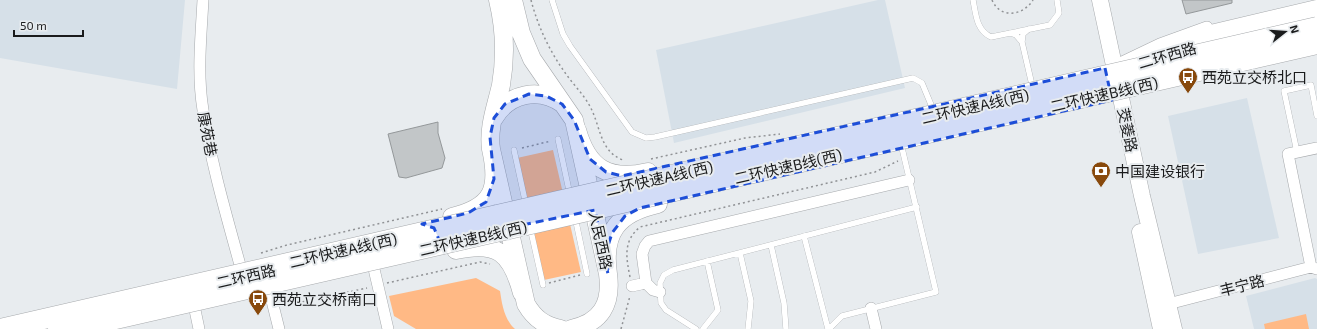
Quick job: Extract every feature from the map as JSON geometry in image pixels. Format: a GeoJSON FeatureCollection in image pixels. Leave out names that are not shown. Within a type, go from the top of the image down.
{"type":"FeatureCollection","features":[{"type":"Feature","properties":{"kind":"highway"},"geometry":{"type":"LineString","coordinates":[[1164,54],[1211,35],[1317,10]]}},
{"type":"Feature","properties":{"kind":"highway","name":"二环快速A线(西)"},"geometry":{"type":"LineString","coordinates":[[0,328],[1317,27]]}},
{"type":"Feature","properties":{"kind":"highway","name":"二环快速B线(西)"},"geometry":{"type":"LineString","coordinates":[[72,329],[1317,44]]}},
{"type":"Feature","properties":{"kind":"main road","name":"人民西路"},"geometry":{"type":"LineString","coordinates":[[498,0],[503,24],[505,51],[502,81],[491,127],[491,149],[522,293],[531,312],[545,324],[561,329]]}},
{"type":"Feature","properties":{"kind":"main road","name":"人民西路"},"geometry":{"type":"LineString","coordinates":[[513,0],[521,33],[532,59],[569,111],[577,130],[608,274],[609,296],[602,329]]}},
{"type":"Feature","properties":{"kind":"main road","name":"二环西路"},"geometry":{"type":"LineString","coordinates":[[1113,83],[1164,54],[1317,18]]}},
{"type":"Feature","properties":{"kind":"main road","name":"二环西路"},"geometry":{"type":"LineString","coordinates":[[13,329],[1113,83],[1172,86],[1317,52]]}},
{"type":"Feature","properties":{"kind":"main road"},"geometry":{"type":"LineString","coordinates":[[577,130],[581,144],[590,160],[602,170],[616,175],[633,175],[1032,85],[1113,83]]}},
{"type":"Feature","properties":{"kind":"main road"},"geometry":{"type":"LineString","coordinates":[[608,274],[608,243],[614,228],[625,216],[646,207],[902,148],[1113,83]]}},
{"type":"Feature","properties":{"kind":"main road","name":"二环西路"},"geometry":{"type":"LineString","coordinates":[[57,329],[1077,91]]}},
{"type":"Feature","properties":{"kind":"main road","name":"人民西路"},"geometry":{"type":"LineString","coordinates":[[491,127],[494,118],[505,104],[512,99],[529,94],[538,94],[555,99],[569,111]]}},
{"type":"Feature","properties":{"kind":"main road"},"geometry":{"type":"LineString","coordinates":[[0,320],[468,213],[486,202],[494,184],[494,168],[491,149]]}},
{"type":"Feature","properties":{"kind":"main road"},"geometry":{"type":"LineString","coordinates":[[707,159],[696,168],[695,180],[703,190],[714,191]]}},
{"type":"Feature","properties":{"kind":"main road"},"geometry":{"type":"LineString","coordinates":[[422,224],[434,228],[439,236],[438,247],[428,256]]}},
{"type":"Feature","properties":{"kind":"main road"},"geometry":{"type":"LineString","coordinates":[[110,329],[247,298],[272,300],[376,277],[428,256],[476,246],[491,248],[500,252],[510,263],[522,293]]}},
{"type":"Feature","properties":{"kind":"main road"},"geometry":{"type":"LineString","coordinates":[[571,329],[587,324],[595,319],[606,305],[609,296]]}},
{"type":"Feature","properties":{"kind":"main road"},"geometry":{"type":"LineString","coordinates":[[531,312],[545,329]]}},
{"type":"Feature","properties":{"kind":"street","name":"康苑巷"},"geometry":{"type":"LineString","coordinates":[[203,0],[200,66],[203,110],[223,207],[240,265]]}},
{"type":"Feature","properties":{"kind":"street","name":"茭菱路"},"geometry":{"type":"LineString","coordinates":[[1090,0],[1113,83],[1174,329]]}},
{"type":"Feature","properties":{"kind":"street","name":"茭菱路"},"geometry":{"type":"LineString","coordinates":[[1100,0],[1113,83],[1162,329]]}},
{"type":"Feature","properties":{"kind":"street"},"geometry":{"type":"LineString","coordinates":[[1113,83],[1160,44],[1196,30],[1317,1]]}},
{"type":"Feature","properties":{"kind":"street"},"geometry":{"type":"LineString","coordinates":[[1314,268],[1288,154],[1317,148]]}},
{"type":"Feature","properties":{"kind":"street"},"geometry":{"type":"LineString","coordinates":[[660,292],[653,290],[646,283],[642,254],[644,246],[653,239],[909,180]]}},
{"type":"Feature","properties":{"kind":"street","name":"丰宁路"},"geometry":{"type":"LineString","coordinates":[[1168,304],[1314,268]]}},
{"type":"Feature","properties":{"kind":"street"},"geometry":{"type":"LineString","coordinates":[[376,277],[388,329]]}},
{"type":"Feature","properties":{"kind":"street"},"geometry":{"type":"LineString","coordinates":[[632,286],[646,283]]}},
{"type":"Feature","properties":{"kind":"street"},"geometry":{"type":"LineString","coordinates":[[272,300],[279,329]]}},
{"type":"Feature","properties":{"kind":"street"},"geometry":{"type":"LineString","coordinates":[[871,308],[876,329]]}},
{"type":"Feature","properties":{"kind":"street"},"geometry":{"type":"LineString","coordinates":[[195,310],[199,329]]}},
{"type":"Feature","properties":{"kind":"lane"},"geometry":{"type":"LineString","coordinates":[[552,0],[563,34],[570,46],[632,132],[646,138],[913,78],[922,82],[932,108]]}},
{"type":"Feature","properties":{"kind":"lane"},"geometry":{"type":"LineString","coordinates":[[973,0],[980,28],[984,34],[991,37],[1050,25],[1059,13],[1057,0]]}},
{"type":"Feature","properties":{"kind":"lane"},"geometry":{"type":"LineString","coordinates":[[1029,29],[1023,34],[1022,42],[1032,85]]}},
{"type":"Feature","properties":{"kind":"lane"},"geometry":{"type":"LineString","coordinates":[[1009,33],[1016,35],[1022,42]]}},
{"type":"Feature","properties":{"kind":"lane"},"geometry":{"type":"LineString","coordinates":[[1297,152],[1284,91],[1310,85],[1317,116]]}},
{"type":"Feature","properties":{"kind":"lane"},"geometry":{"type":"LineString","coordinates":[[558,139],[587,274]]}},
{"type":"Feature","properties":{"kind":"lane"},"geometry":{"type":"LineString","coordinates":[[804,236],[828,329],[842,316],[936,292],[902,148]]}},
{"type":"Feature","properties":{"kind":"lane"},"geometry":{"type":"LineString","coordinates":[[514,150],[543,285]]}},
{"type":"Feature","properties":{"kind":"lane"},"geometry":{"type":"LineString","coordinates":[[696,329],[666,310],[661,303],[660,283],[664,275],[674,270],[707,261],[917,207]]}},
{"type":"Feature","properties":{"kind":"lane"},"geometry":{"type":"LineString","coordinates":[[771,244],[784,303],[786,329]]}},
{"type":"Feature","properties":{"kind":"lane"},"geometry":{"type":"LineString","coordinates":[[740,253],[751,301],[748,329]]}},
{"type":"Feature","properties":{"kind":"lane"},"geometry":{"type":"LineString","coordinates":[[703,329],[718,310],[707,261]]}},
{"type":"Feature","properties":{"kind":"path"},"geometry":{"type":"LineString","coordinates":[[531,0],[541,30],[553,54],[588,102],[594,114],[603,142],[610,153],[625,161]]}},
{"type":"Feature","properties":{"kind":"path"},"geometry":{"type":"LineString","coordinates":[[992,0],[1001,10],[1011,14],[1026,9],[1033,0]]}},
{"type":"Feature","properties":{"kind":"path"},"geometry":{"type":"LineString","coordinates":[[644,160],[745,138],[783,134]]}},
{"type":"Feature","properties":{"kind":"path"},"geometry":{"type":"LineString","coordinates":[[514,150],[558,139]]}},
{"type":"Feature","properties":{"kind":"path"},"geometry":{"type":"LineString","coordinates":[[260,254],[287,245],[442,208]]}},
{"type":"Feature","properties":{"kind":"path"},"geometry":{"type":"LineString","coordinates":[[247,298],[260,308],[272,300],[292,306],[376,277],[480,262],[493,265]]}},
{"type":"Feature","properties":{"kind":"path"},"geometry":{"type":"LineString","coordinates":[[543,285],[587,274]]}},
{"type":"Feature","properties":{"kind":"highlighted area"},"geometry":{"type":"Polygon","coordinates":[[[1105,68],[1112,100],[640,208],[625,216],[612,233],[607,249],[608,274],[595,210],[440,242],[434,228],[422,224],[468,213],[486,202],[494,179],[490,137],[494,118],[505,104],[529,94],[546,96],[562,104],[574,120],[590,159],[606,172],[622,176],[1105,68]]]}},
{"type":"Feature","properties":{"kind":"shaded area"},"geometry":{"type":"Polygon","coordinates":[[[0,0],[185,0],[177,89],[0,58],[0,0]]]}},
{"type":"Feature","properties":{"kind":"shaded area"},"geometry":{"type":"Polygon","coordinates":[[[878,0],[885,0],[905,88],[674,143],[656,50],[878,0]]]}},
{"type":"Feature","properties":{"kind":"shaded area"},"geometry":{"type":"Polygon","coordinates":[[[1247,98],[1279,238],[1198,254],[1168,116],[1247,98]]]}},
{"type":"Feature","properties":{"kind":"shaded area"},"geometry":{"type":"Polygon","coordinates":[[[553,150],[581,272],[544,280],[517,158],[553,150]]]}},
{"type":"Feature","properties":{"kind":"shaded area"},"geometry":{"type":"Polygon","coordinates":[[[476,278],[500,291],[506,316],[508,321],[515,329],[416,329],[394,316],[389,296],[476,278]]]}},
{"type":"Feature","properties":{"kind":"shaded area"},"geometry":{"type":"Polygon","coordinates":[[[1315,278],[1317,279],[1317,329],[1254,329],[1246,296],[1315,278]]]}},
{"type":"Feature","properties":{"kind":"shaded area"},"geometry":{"type":"Polygon","coordinates":[[[1306,314],[1309,329],[1265,329],[1264,324],[1306,314]]]}},
{"type":"Feature","properties":{"kind":"building"},"geometry":{"type":"Polygon","coordinates":[[[1182,0],[1232,0],[1232,3],[1186,14],[1182,0]]]}},
{"type":"Feature","properties":{"kind":"building"},"geometry":{"type":"Polygon","coordinates":[[[438,122],[438,133],[445,158],[442,168],[406,178],[399,177],[388,134],[438,122]]]}},
{"type":"Feature","properties":{"kind":"place","name":"西苑立交桥北口"},"geometry":{"type":"Point","coordinates":[1188,94]}},
{"type":"Feature","properties":{"kind":"place","name":"中国建设银行"},"geometry":{"type":"Point","coordinates":[1101,188]}},
{"type":"Feature","properties":{"kind":"place","name":"西苑立交桥南口"},"geometry":{"type":"Point","coordinates":[258,316]}}]}
